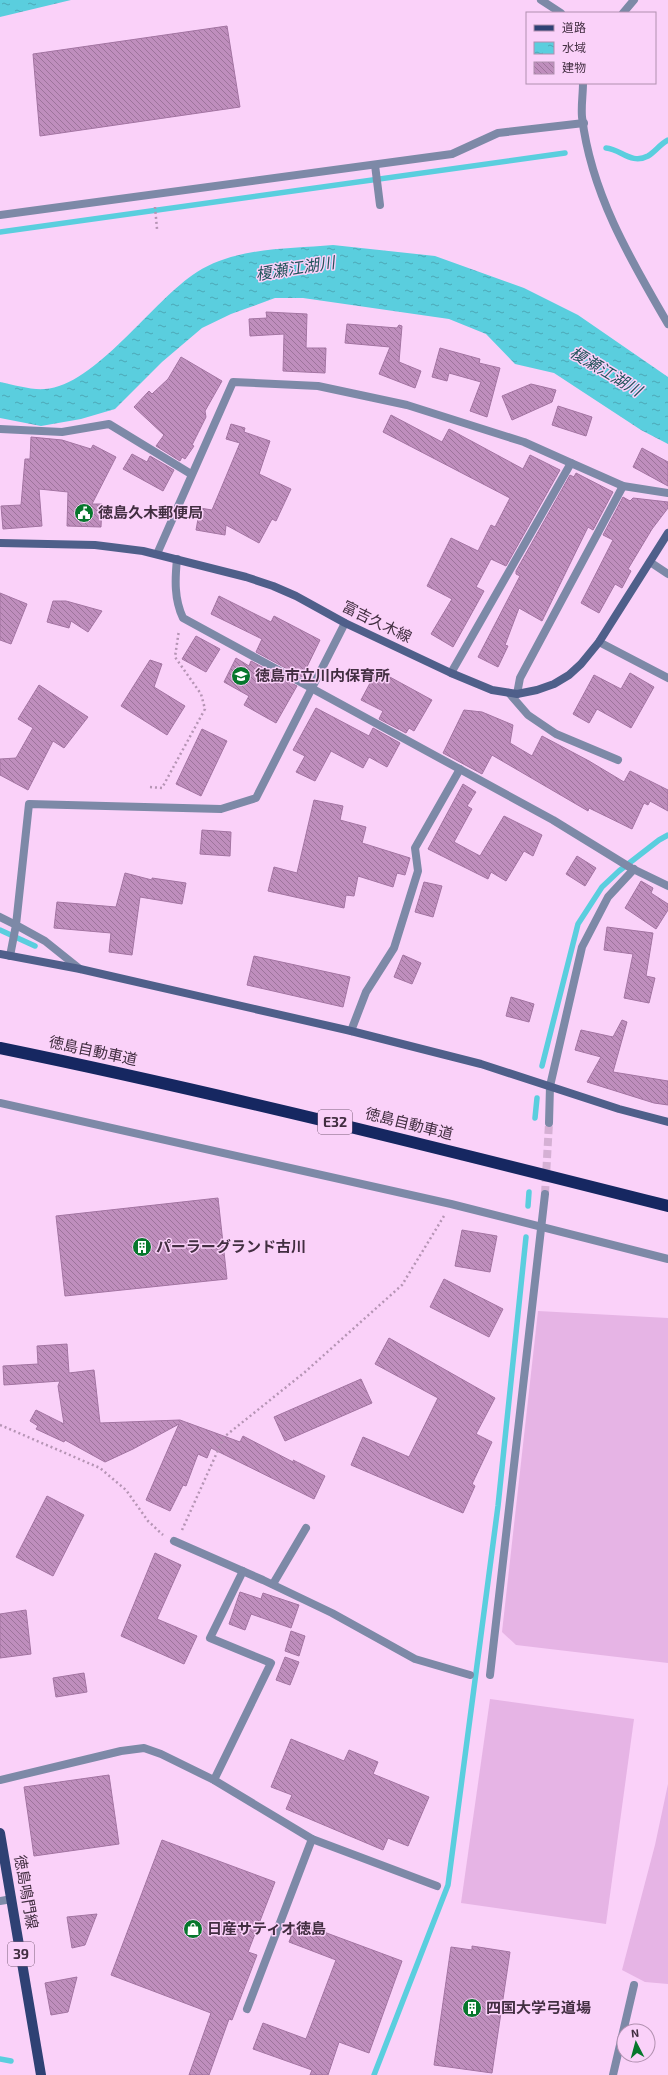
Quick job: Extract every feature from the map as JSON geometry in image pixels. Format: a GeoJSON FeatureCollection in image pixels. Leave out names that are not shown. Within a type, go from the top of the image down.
{"type":"FeatureCollection","features":[{"type":"Feature","properties":{"kind":"highway","name":"徳島自動車道"},"geometry":{"type":"LineString","coordinates":[[0,1048],[119,1072],[370,1130],[668,1206]]}},
{"type":"Feature","properties":{"kind":"main road","name":"富吉久木線"},"geometry":{"type":"LineString","coordinates":[[0,543],[95,545],[157,554],[274,586],[345,623],[451,673],[492,690],[513,693],[537,690],[569,675],[599,642],[668,533]]}},
{"type":"Feature","properties":{"kind":"main road"},"geometry":{"type":"LineString","coordinates":[[0,954],[80,969],[351,1031],[481,1064],[620,1109],[668,1122]]}},
{"type":"Feature","properties":{"kind":"main road","name":"徳島鳴門線"},"geometry":{"type":"LineString","coordinates":[[0,1833],[41,2075]]}},
{"type":"Feature","properties":{"kind":"street"},"geometry":{"type":"LineString","coordinates":[[541,0],[559,12]]}},
{"type":"Feature","properties":{"kind":"street"},"geometry":{"type":"LineString","coordinates":[[624,12],[634,0]]}},
{"type":"Feature","properties":{"kind":"street"},"geometry":{"type":"LineString","coordinates":[[583,84],[584,123],[593,171],[611,218],[633,263],[668,324]]}},
{"type":"Feature","properties":{"kind":"street"},"geometry":{"type":"LineString","coordinates":[[0,215],[376,169],[452,154],[498,133],[584,123]]}},
{"type":"Feature","properties":{"kind":"street"},"geometry":{"type":"LineString","coordinates":[[376,169],[380,205]]}},
{"type":"Feature","properties":{"kind":"street"},"geometry":{"type":"LineString","coordinates":[[157,554],[191,474],[233,382],[318,386],[407,405],[524,442],[623,486],[668,493]]}},
{"type":"Feature","properties":{"kind":"street"},"geometry":{"type":"LineString","coordinates":[[0,429],[62,432],[108,424],[191,474]]}},
{"type":"Feature","properties":{"kind":"street"},"geometry":{"type":"LineString","coordinates":[[451,673],[571,463]]}},
{"type":"Feature","properties":{"kind":"street"},"geometry":{"type":"LineString","coordinates":[[618,760],[556,734],[528,715],[513,693],[623,486]]}},
{"type":"Feature","properties":{"kind":"street"},"geometry":{"type":"LineString","coordinates":[[177,559],[177,604],[183,618],[554,820],[632,869],[668,886]]}},
{"type":"Feature","properties":{"kind":"street"},"geometry":{"type":"LineString","coordinates":[[650,562],[668,574]]}},
{"type":"Feature","properties":{"kind":"street"},"geometry":{"type":"LineString","coordinates":[[10,956],[15,928],[29,804],[220,809],[256,798],[345,623]]}},
{"type":"Feature","properties":{"kind":"street"},"geometry":{"type":"LineString","coordinates":[[599,642],[668,678]]}},
{"type":"Feature","properties":{"kind":"street"},"geometry":{"type":"LineString","coordinates":[[351,1031],[366,992],[394,948],[418,871],[415,848],[460,769]]}},
{"type":"Feature","properties":{"kind":"street"},"geometry":{"type":"LineString","coordinates":[[549,1123],[550,1086],[582,947],[608,897],[632,869]]}},
{"type":"Feature","properties":{"kind":"street"},"geometry":{"type":"LineString","coordinates":[[0,917],[15,928],[46,941],[80,969]]}},
{"type":"Feature","properties":{"kind":"street"},"geometry":{"type":"LineString","coordinates":[[0,1103],[451,1204],[668,1259]]}},
{"type":"Feature","properties":{"kind":"street"},"geometry":{"type":"LineString","coordinates":[[490,1675],[545,1194]]}},
{"type":"Feature","properties":{"kind":"street"},"geometry":{"type":"LineString","coordinates":[[273,1584],[306,1528]]}},
{"type":"Feature","properties":{"kind":"street"},"geometry":{"type":"LineString","coordinates":[[174,1542],[273,1584],[332,1613],[415,1659],[470,1675]]}},
{"type":"Feature","properties":{"kind":"street"},"geometry":{"type":"LineString","coordinates":[[214,1780],[271,1663],[210,1638],[244,1571]]}},
{"type":"Feature","properties":{"kind":"street"},"geometry":{"type":"LineString","coordinates":[[0,1780],[121,1751],[144,1748],[161,1754],[214,1780],[312,1839],[437,1886]]}},
{"type":"Feature","properties":{"kind":"street"},"geometry":{"type":"LineString","coordinates":[[247,2009],[312,1839]]}},
{"type":"Feature","properties":{"kind":"street"},"geometry":{"type":"LineString","coordinates":[[0,1902],[12,1900]]}},
{"type":"Feature","properties":{"kind":"street"},"geometry":{"type":"LineString","coordinates":[[613,2075],[634,1985]]}},
{"type":"Feature","properties":{"kind":"path"},"geometry":{"type":"LineString","coordinates":[[155,202],[157,229]]}},
{"type":"Feature","properties":{"kind":"path"},"geometry":{"type":"LineString","coordinates":[[150,787],[162,788],[205,709],[201,694],[175,657],[181,614]]}},
{"type":"Feature","properties":{"kind":"path"},"geometry":{"type":"LineString","coordinates":[[0,1425],[100,1468],[126,1490],[148,1521],[174,1542],[184,1528],[224,1437],[316,1363],[402,1285],[451,1204]]}},
{"type":"Feature","properties":{"kind":"shaded area"},"geometry":{"type":"Polygon","coordinates":[[[538,1311],[668,1318],[668,1663],[516,1645],[502,1632],[538,1311]]]}},
{"type":"Feature","properties":{"kind":"shaded area"},"geometry":{"type":"Polygon","coordinates":[[[490,1699],[634,1719],[606,1924],[461,1903],[490,1699]]]}},
{"type":"Feature","properties":{"kind":"shaded area"},"geometry":{"type":"Polygon","coordinates":[[[668,1784],[668,1984],[645,1982],[622,1970],[655,1845],[668,1784]]]}},
{"type":"Feature","properties":{"kind":"water"},"geometry":{"type":"Polygon","coordinates":[[[0,0],[71,0],[0,17],[0,0]]]}},
{"type":"Feature","properties":{"kind":"water","name":"榎瀬江湖川"},"geometry":{"type":"Polygon","coordinates":[[[333,245],[435,256],[524,288],[578,315],[668,377],[668,444],[641,430],[554,373],[515,364],[486,334],[449,319],[303,298],[275,298],[231,314],[202,328],[162,362],[115,409],[81,419],[41,426],[0,418],[0,382],[34,389],[45,389],[64,384],[84,373],[124,340],[180,285],[197,272],[212,264],[228,258],[263,251],[333,245]]]}},
{"type":"Feature","properties":{"kind":"building"},"geometry":{"type":"Polygon","coordinates":[[[227,26],[240,107],[40,136],[33,54],[227,26]]]}},
{"type":"Feature","properties":{"kind":"building"},"geometry":{"type":"Polygon","coordinates":[[[266,312],[307,314],[306,348],[326,348],[325,373],[283,371],[284,334],[250,336],[249,319],[267,318],[266,312]]]}},
{"type":"Feature","properties":{"kind":"building"},"geometry":{"type":"Polygon","coordinates":[[[347,324],[397,328],[399,325],[402,326],[399,362],[421,371],[415,388],[379,374],[390,347],[345,343],[347,324]]]}},
{"type":"Feature","properties":{"kind":"building"},"geometry":{"type":"Polygon","coordinates":[[[440,348],[480,359],[479,363],[500,368],[487,417],[470,411],[481,382],[449,373],[447,381],[432,377],[440,348]]]}},
{"type":"Feature","properties":{"kind":"building"},"geometry":{"type":"Polygon","coordinates":[[[181,357],[222,381],[205,411],[206,417],[192,445],[194,446],[185,459],[182,457],[180,461],[156,446],[164,435],[134,407],[149,391],[152,394],[168,379],[181,357]]]}},
{"type":"Feature","properties":{"kind":"building"},"geometry":{"type":"Polygon","coordinates":[[[531,384],[556,390],[552,402],[512,420],[502,396],[531,384]]]}},
{"type":"Feature","properties":{"kind":"building"},"geometry":{"type":"Polygon","coordinates":[[[558,406],[592,417],[586,436],[552,425],[558,406]]]}},
{"type":"Feature","properties":{"kind":"building"},"geometry":{"type":"Polygon","coordinates":[[[391,415],[442,442],[449,429],[523,469],[530,455],[560,470],[506,566],[491,559],[476,587],[484,591],[453,647],[431,634],[452,599],[427,586],[451,538],[478,551],[491,525],[495,527],[510,498],[383,432],[391,415]]]}},
{"type":"Feature","properties":{"kind":"building"},"geometry":{"type":"Polygon","coordinates":[[[231,424],[245,428],[244,432],[270,441],[259,474],[291,489],[276,521],[272,519],[259,543],[226,525],[225,535],[196,530],[200,508],[212,510],[240,443],[226,439],[231,424]]]}},
{"type":"Feature","properties":{"kind":"building"},"geometry":{"type":"Polygon","coordinates":[[[31,437],[62,440],[91,449],[93,445],[116,457],[92,504],[102,504],[101,527],[67,526],[68,492],[39,489],[42,526],[3,529],[1,506],[21,505],[25,459],[30,459],[31,437]]]}},
{"type":"Feature","properties":{"kind":"building"},"geometry":{"type":"Polygon","coordinates":[[[642,448],[668,462],[668,486],[633,467],[642,448]]]}},
{"type":"Feature","properties":{"kind":"building"},"geometry":{"type":"Polygon","coordinates":[[[132,454],[147,462],[150,456],[174,470],[163,491],[123,469],[132,454]]]}},
{"type":"Feature","properties":{"kind":"building"},"geometry":{"type":"Polygon","coordinates":[[[576,473],[613,492],[593,530],[588,527],[542,621],[519,608],[505,645],[508,646],[498,667],[478,657],[520,576],[516,574],[516,571],[570,475],[574,477],[576,473]]]}},
{"type":"Feature","properties":{"kind":"building"},"geometry":{"type":"Polygon","coordinates":[[[623,497],[630,501],[633,498],[668,502],[668,508],[652,529],[628,569],[631,571],[622,588],[615,584],[599,613],[581,603],[613,540],[603,535],[623,497]]]}},
{"type":"Feature","properties":{"kind":"building"},"geometry":{"type":"Polygon","coordinates":[[[0,593],[27,604],[11,644],[0,640],[0,593]]]}},
{"type":"Feature","properties":{"kind":"building"},"geometry":{"type":"Polygon","coordinates":[[[219,596],[271,622],[274,616],[320,640],[302,677],[256,652],[262,639],[211,614],[219,596]]]}},
{"type":"Feature","properties":{"kind":"building"},"geometry":{"type":"Polygon","coordinates":[[[53,601],[66,601],[102,611],[88,632],[71,621],[69,628],[47,622],[53,601]]]}},
{"type":"Feature","properties":{"kind":"building"},"geometry":{"type":"Polygon","coordinates":[[[196,636],[220,649],[206,672],[182,659],[196,636]]]}},
{"type":"Feature","properties":{"kind":"building"},"geometry":{"type":"Polygon","coordinates":[[[236,658],[249,666],[251,661],[297,686],[276,723],[244,705],[249,696],[224,682],[236,658]]]}},
{"type":"Feature","properties":{"kind":"building"},"geometry":{"type":"Polygon","coordinates":[[[150,660],[162,664],[154,687],[185,706],[167,735],[121,706],[150,660]]]}},
{"type":"Feature","properties":{"kind":"building"},"geometry":{"type":"Polygon","coordinates":[[[377,670],[432,700],[414,731],[409,728],[406,733],[379,719],[383,711],[361,700],[377,670]]]}},
{"type":"Feature","properties":{"kind":"building"},"geometry":{"type":"Polygon","coordinates":[[[630,673],[654,687],[631,728],[597,709],[589,723],[573,714],[594,675],[621,689],[630,673]]]}},
{"type":"Feature","properties":{"kind":"building"},"geometry":{"type":"Polygon","coordinates":[[[39,685],[88,717],[64,748],[53,741],[28,790],[0,775],[0,759],[16,758],[33,728],[18,719],[39,685]]]}},
{"type":"Feature","properties":{"kind":"building"},"geometry":{"type":"Polygon","coordinates":[[[316,708],[369,736],[373,728],[400,743],[387,767],[369,757],[363,768],[331,751],[315,781],[296,772],[305,756],[293,750],[316,708]]]}},
{"type":"Feature","properties":{"kind":"building"},"geometry":{"type":"Polygon","coordinates":[[[464,710],[482,712],[513,725],[510,743],[532,756],[542,736],[624,782],[630,771],[668,790],[668,811],[650,801],[648,805],[644,803],[632,829],[589,808],[588,811],[492,755],[482,774],[443,753],[464,710]]]}},
{"type":"Feature","properties":{"kind":"building"},"geometry":{"type":"Polygon","coordinates":[[[202,729],[227,741],[201,796],[176,784],[202,729]]]}},
{"type":"Feature","properties":{"kind":"building"},"geometry":{"type":"Polygon","coordinates":[[[463,784],[476,792],[467,806],[472,809],[454,842],[480,856],[504,816],[542,835],[533,856],[524,851],[506,881],[491,872],[488,879],[428,849],[463,784]]]}},
{"type":"Feature","properties":{"kind":"building"},"geometry":{"type":"Polygon","coordinates":[[[314,800],[343,806],[340,820],[366,827],[362,843],[410,858],[405,875],[397,873],[393,887],[358,876],[354,896],[346,895],[344,908],[268,891],[274,867],[297,873],[314,800]]]}},
{"type":"Feature","properties":{"kind":"building"},"geometry":{"type":"Polygon","coordinates":[[[202,830],[231,832],[230,856],[200,854],[202,830]]]}},
{"type":"Feature","properties":{"kind":"building"},"geometry":{"type":"Polygon","coordinates":[[[577,856],[596,868],[585,886],[566,874],[577,856]]]}},
{"type":"Feature","properties":{"kind":"building"},"geometry":{"type":"Polygon","coordinates":[[[125,873],[152,880],[152,878],[186,883],[182,904],[140,897],[132,955],[109,952],[111,933],[54,928],[57,902],[116,907],[125,873]]]}},
{"type":"Feature","properties":{"kind":"building"},"geometry":{"type":"Polygon","coordinates":[[[641,881],[653,888],[651,893],[668,904],[668,910],[656,929],[625,908],[641,881]]]}},
{"type":"Feature","properties":{"kind":"building"},"geometry":{"type":"Polygon","coordinates":[[[424,882],[442,886],[433,917],[415,912],[424,882]]]}},
{"type":"Feature","properties":{"kind":"building"},"geometry":{"type":"Polygon","coordinates":[[[607,927],[653,933],[646,976],[655,978],[649,1003],[624,998],[633,954],[604,950],[607,927]]]}},
{"type":"Feature","properties":{"kind":"building"},"geometry":{"type":"Polygon","coordinates":[[[403,955],[421,963],[412,984],[394,977],[403,955]]]}},
{"type":"Feature","properties":{"kind":"building"},"geometry":{"type":"Polygon","coordinates":[[[254,956],[350,977],[343,1007],[247,985],[254,956]]]}},
{"type":"Feature","properties":{"kind":"building"},"geometry":{"type":"Polygon","coordinates":[[[511,997],[534,1004],[529,1022],[506,1016],[511,997]]]}},
{"type":"Feature","properties":{"kind":"building"},"geometry":{"type":"Polygon","coordinates":[[[622,1020],[627,1022],[613,1072],[668,1081],[668,1105],[654,1103],[587,1082],[601,1057],[575,1050],[581,1030],[613,1037],[622,1020]]]}},
{"type":"Feature","properties":{"kind":"building","name":"パーラーグランド古川"},"geometry":{"type":"Polygon","coordinates":[[[218,1198],[227,1279],[65,1296],[56,1216],[218,1198]]]}},
{"type":"Feature","properties":{"kind":"building"},"geometry":{"type":"Polygon","coordinates":[[[462,1230],[497,1236],[490,1272],[455,1266],[462,1230]]]}},
{"type":"Feature","properties":{"kind":"building"},"geometry":{"type":"Polygon","coordinates":[[[444,1279],[503,1309],[489,1337],[430,1307],[444,1279]]]}},
{"type":"Feature","properties":{"kind":"building"},"geometry":{"type":"Polygon","coordinates":[[[389,1338],[495,1398],[476,1434],[492,1442],[472,1484],[475,1486],[463,1513],[351,1465],[363,1437],[409,1457],[438,1398],[375,1364],[389,1338]]]}},
{"type":"Feature","properties":{"kind":"building"},"geometry":{"type":"Polygon","coordinates":[[[67,1344],[69,1373],[94,1370],[100,1423],[180,1420],[240,1442],[243,1436],[295,1463],[293,1460],[325,1476],[314,1499],[211,1448],[207,1458],[198,1454],[186,1486],[183,1485],[170,1511],[146,1500],[179,1424],[133,1449],[105,1462],[65,1440],[64,1442],[36,1429],[38,1426],[30,1421],[36,1410],[64,1424],[58,1386],[60,1381],[4,1385],[3,1366],[38,1364],[37,1346],[67,1344]]]}},
{"type":"Feature","properties":{"kind":"building"},"geometry":{"type":"Polygon","coordinates":[[[361,1379],[372,1403],[285,1441],[274,1417],[361,1379]]]}},
{"type":"Feature","properties":{"kind":"building"},"geometry":{"type":"Polygon","coordinates":[[[47,1496],[84,1515],[53,1576],[16,1557],[47,1496]]]}},
{"type":"Feature","properties":{"kind":"building"},"geometry":{"type":"Polygon","coordinates":[[[155,1553],[181,1565],[157,1619],[197,1636],[184,1664],[121,1636],[155,1553]]]}},
{"type":"Feature","properties":{"kind":"building"},"geometry":{"type":"Polygon","coordinates":[[[240,1592],[261,1599],[263,1593],[299,1605],[291,1628],[251,1614],[245,1630],[229,1624],[240,1592]]]}},
{"type":"Feature","properties":{"kind":"building"},"geometry":{"type":"Polygon","coordinates":[[[26,1610],[31,1654],[0,1658],[0,1614],[26,1610]]]}},
{"type":"Feature","properties":{"kind":"building"},"geometry":{"type":"Polygon","coordinates":[[[291,1631],[305,1636],[299,1656],[285,1651],[291,1631]]]}},
{"type":"Feature","properties":{"kind":"building"},"geometry":{"type":"Polygon","coordinates":[[[285,1657],[299,1662],[290,1685],[276,1680],[285,1657]]]}},
{"type":"Feature","properties":{"kind":"building"},"geometry":{"type":"Polygon","coordinates":[[[84,1673],[87,1692],[56,1697],[53,1678],[84,1673]]]}},
{"type":"Feature","properties":{"kind":"building"},"geometry":{"type":"Polygon","coordinates":[[[291,1739],[344,1761],[349,1750],[378,1762],[373,1774],[429,1797],[408,1846],[388,1838],[383,1850],[286,1809],[292,1795],[271,1787],[291,1739]]]}},
{"type":"Feature","properties":{"kind":"building"},"geometry":{"type":"Polygon","coordinates":[[[109,1775],[119,1844],[34,1856],[24,1787],[109,1775]]]}},
{"type":"Feature","properties":{"kind":"building","name":"日産サティオ徳島"},"geometry":{"type":"Polygon","coordinates":[[[162,1840],[275,1882],[248,1952],[257,1955],[232,2020],[229,2019],[209,2075],[189,2075],[211,2013],[111,1975],[162,1840]]]}},
{"type":"Feature","properties":{"kind":"building"},"geometry":{"type":"Polygon","coordinates":[[[97,1914],[85,1945],[72,1948],[67,1917],[97,1914]]]}},
{"type":"Feature","properties":{"kind":"building"},"geometry":{"type":"Polygon","coordinates":[[[297,1922],[402,1961],[369,2053],[339,2042],[328,2075],[310,2075],[312,2070],[253,2049],[263,2023],[306,2039],[336,1960],[289,1942],[297,1922]]]}},
{"type":"Feature","properties":{"kind":"building","name":"四国大学弓道場"},"geometry":{"type":"Polygon","coordinates":[[[472,1946],[510,1952],[492,2073],[434,2065],[451,1947],[472,1950],[472,1946]]]}},
{"type":"Feature","properties":{"kind":"building"},"geometry":{"type":"Polygon","coordinates":[[[77,1977],[68,2012],[51,2015],[45,1983],[77,1977]]]}},
{"type":"Feature","properties":{"kind":"waterway"},"geometry":{"type":"LineString","coordinates":[[606,148],[636,159],[648,156],[668,140]]}},
{"type":"Feature","properties":{"kind":"waterway"},"geometry":{"type":"LineString","coordinates":[[0,232],[565,153]]}},
{"type":"Feature","properties":{"kind":"waterway"},"geometry":{"type":"LineString","coordinates":[[542,1066],[578,924],[602,887],[619,871],[659,840],[668,835]]}},
{"type":"Feature","properties":{"kind":"waterway"},"geometry":{"type":"LineString","coordinates":[[0,930],[35,946]]}},
{"type":"Feature","properties":{"kind":"waterway"},"geometry":{"type":"LineString","coordinates":[[535,1118],[537,1098]]}},
{"type":"Feature","properties":{"kind":"waterway"},"geometry":{"type":"LineString","coordinates":[[528,1206],[529,1192]]}},
{"type":"Feature","properties":{"kind":"waterway"},"geometry":{"type":"LineString","coordinates":[[374,2075],[448,1885],[498,1506],[526,1237]]}},
{"type":"Feature","properties":{"kind":"waterway"},"geometry":{"type":"LineString","coordinates":[[0,2059],[11,2061]]}},
{"type":"Feature","properties":{"kind":"tunnel"},"geometry":{"type":"LineString","coordinates":[[545,1194],[549,1123]]}},
{"type":"Feature","properties":{"kind":"place","name":"徳島久木郵便局"},"geometry":{"type":"Point","coordinates":[84,513]}},
{"type":"Feature","properties":{"kind":"place","name":"徳島市立川内保育所"},"geometry":{"type":"Point","coordinates":[241,676]}},
{"type":"Feature","properties":{"kind":"place","name":"パーラーグランド古川"},"geometry":{"type":"Point","coordinates":[142,1247]}},
{"type":"Feature","properties":{"kind":"place","name":"日産サティオ徳島"},"geometry":{"type":"Point","coordinates":[193,1929]}},
{"type":"Feature","properties":{"kind":"place","name":"四国大学弓道場"},"geometry":{"type":"Point","coordinates":[472,2008]}}]}
